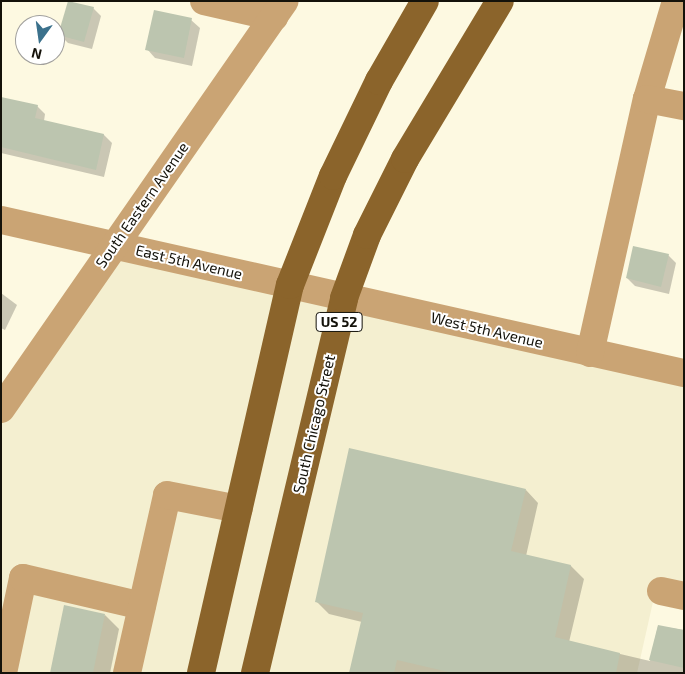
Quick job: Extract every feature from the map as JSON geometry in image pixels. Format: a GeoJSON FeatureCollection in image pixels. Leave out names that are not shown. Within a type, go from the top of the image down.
{"type":"FeatureCollection","features":[{"type":"Feature","properties":{"kind":"main road"},"geometry":{"type":"LineString","coordinates":[[201,673],[290,285],[350,142],[425,1]]}},
{"type":"Feature","properties":{"kind":"main road","name":"South Chicago Street"},"geometry":{"type":"LineString","coordinates":[[255,673],[344,298],[366,235],[405,159],[500,1]]}},
{"type":"Feature","properties":{"kind":"street"},"geometry":{"type":"LineString","coordinates":[[204,1],[279,9]]}},
{"type":"Feature","properties":{"kind":"street"},"geometry":{"type":"LineString","coordinates":[[590,353],[647,99],[676,1]]}},
{"type":"Feature","properties":{"kind":"street","name":"South Eastern Avenue"},"geometry":{"type":"LineString","coordinates":[[1,409],[279,9]]}},
{"type":"Feature","properties":{"kind":"street"},"geometry":{"type":"LineString","coordinates":[[647,99],[684,106]]}},
{"type":"Feature","properties":{"kind":"street","name":"East 5th Avenue"},"geometry":{"type":"LineString","coordinates":[[1,220],[290,285]]}},
{"type":"Feature","properties":{"kind":"street","name":"West 5th Avenue"},"geometry":{"type":"LineString","coordinates":[[290,285],[684,374]]}},
{"type":"Feature","properties":{"kind":"street"},"geometry":{"type":"LineString","coordinates":[[127,673],[167,495],[238,510]]}},
{"type":"Feature","properties":{"kind":"street"},"geometry":{"type":"LineString","coordinates":[[3,673],[23,578],[142,606]]}},
{"type":"Feature","properties":{"kind":"shaded area"},"geometry":{"type":"Polygon","coordinates":[[[115,254],[684,380],[684,590],[657,584],[637,673],[1,673],[1,423],[115,254]]]}},
{"type":"Feature","properties":{"kind":"building"},"geometry":{"type":"Polygon","coordinates":[[[68,1],[94,7],[84,42],[65,37],[64,15],[68,1]]]}},
{"type":"Feature","properties":{"kind":"building"},"geometry":{"type":"Polygon","coordinates":[[[154,10],[192,18],[184,58],[145,50],[154,10]]]}},
{"type":"Feature","properties":{"kind":"building"},"geometry":{"type":"Polygon","coordinates":[[[1,97],[38,105],[35,118],[104,134],[96,170],[1,147],[1,97]]]}},
{"type":"Feature","properties":{"kind":"building"},"geometry":{"type":"Polygon","coordinates":[[[633,246],[669,254],[661,287],[626,278],[633,246]]]}},
{"type":"Feature","properties":{"kind":"building"},"geometry":{"type":"Polygon","coordinates":[[[349,448],[526,489],[511,551],[571,565],[555,637],[620,653],[616,673],[453,673],[397,660],[394,673],[349,673],[363,613],[315,602],[349,448]]]}},
{"type":"Feature","properties":{"kind":"building"},"geometry":{"type":"Polygon","coordinates":[[[64,605],[105,614],[93,673],[50,673],[64,605]]]}},
{"type":"Feature","properties":{"kind":"building"},"geometry":{"type":"Polygon","coordinates":[[[658,625],[684,630],[684,668],[649,660],[658,625]]]}}]}
